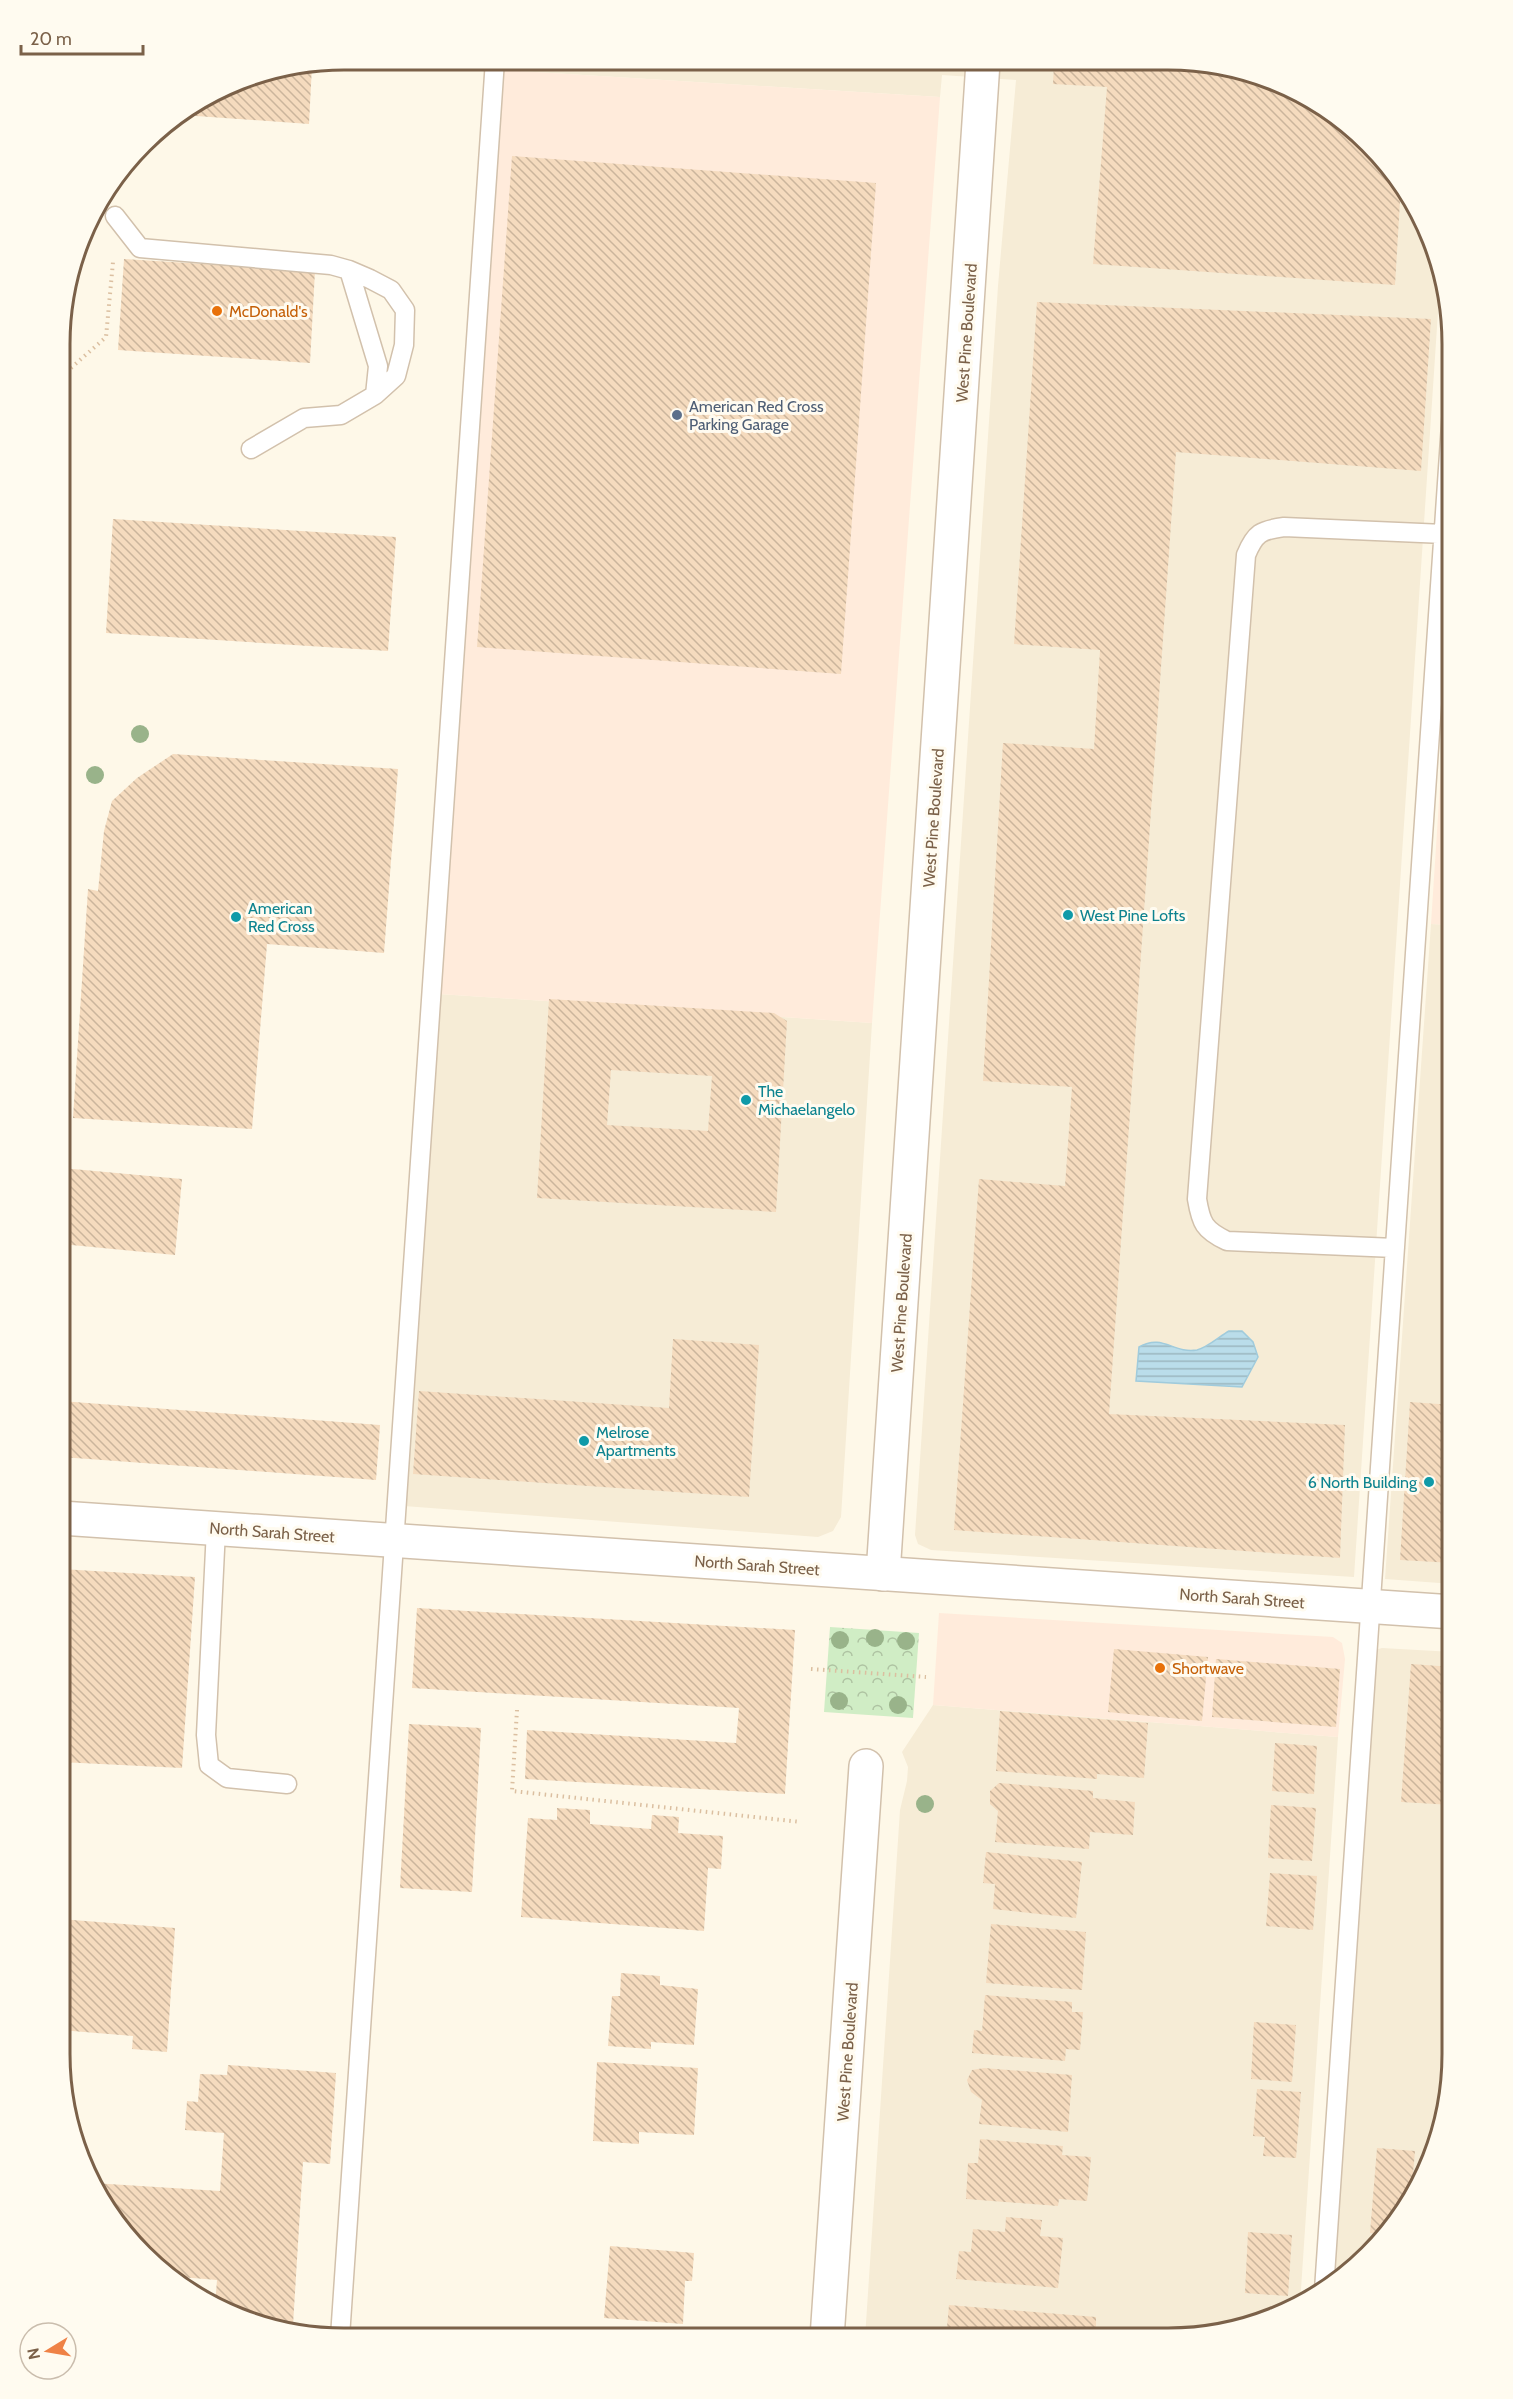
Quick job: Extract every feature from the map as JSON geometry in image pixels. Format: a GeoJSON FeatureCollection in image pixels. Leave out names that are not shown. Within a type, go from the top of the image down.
{"type":"FeatureCollection","features":[{"type":"Feature","properties":{"kind":"street","name":"West Pine Boulevard"},"geometry":{"type":"LineString","coordinates":[[884,1574],[983,70]]}},
{"type":"Feature","properties":{"kind":"street","name":"North Sarah Street"},"geometry":{"type":"LineString","coordinates":[[70,1519],[1442,1611]]}},
{"type":"Feature","properties":{"kind":"street","name":"West Pine Boulevard"},"geometry":{"type":"LineString","coordinates":[[828,2328],[866,1766]]}},
{"type":"Feature","properties":{"kind":"lane"},"geometry":{"type":"LineString","coordinates":[[341,2328],[494,70]]}},
{"type":"Feature","properties":{"kind":"lane"},"geometry":{"type":"LineString","coordinates":[[115,216],[140,248],[331,265],[349,270],[391,290],[405,310],[404,345],[396,376],[375,395],[340,415],[304,417],[251,449]]}},
{"type":"Feature","properties":{"kind":"lane"},"geometry":{"type":"LineString","coordinates":[[349,270],[378,366],[375,395]]}},
{"type":"Feature","properties":{"kind":"lane"},"geometry":{"type":"LineString","coordinates":[[1395,1248],[1227,1241],[1211,1233],[1201,1220],[1197,1199],[1246,555],[1252,540],[1264,530],[1284,526],[1442,534]]}},
{"type":"Feature","properties":{"kind":"lane"},"geometry":{"type":"LineString","coordinates":[[1325,2279],[1442,563]]}},
{"type":"Feature","properties":{"kind":"lane"},"geometry":{"type":"LineString","coordinates":[[216,1529],[206,1735],[209,1765],[227,1778],[287,1784]]}},
{"type":"Feature","properties":{"kind":"path"},"geometry":{"type":"LineString","coordinates":[[70,369],[106,337],[114,252]]}},
{"type":"Feature","properties":{"kind":"path"},"geometry":{"type":"LineString","coordinates":[[811,1669],[926,1677]]}},
{"type":"Feature","properties":{"kind":"path"},"geometry":{"type":"LineString","coordinates":[[517,1710],[512,1791],[801,1822]]}},
{"type":"Feature","properties":{"kind":"shaded area"},"geometry":{"type":"Polygon","coordinates":[[[502,70],[1168,70],[1204,73],[1239,80],[1273,91],[1321,117],[1362,151],[1386,178],[1406,208],[1428,257],[1439,301],[1354,1577],[931,1550],[918,1544],[915,1535],[998,286],[1016,80],[942,75],[940,97],[502,70]]]}},
{"type":"Feature","properties":{"kind":"shaded area"},"geometry":{"type":"Polygon","coordinates":[[[502,70],[940,97],[872,1023],[439,994],[502,70]]]}},
{"type":"Feature","properties":{"kind":"shaded area"},"geometry":{"type":"Polygon","coordinates":[[[1442,754],[1442,924],[1431,924],[1442,754]]]}},
{"type":"Feature","properties":{"kind":"shaded area"},"geometry":{"type":"Polygon","coordinates":[[[1431,924],[1442,924],[1442,1583],[1385,1579],[1431,924]]]}},
{"type":"Feature","properties":{"kind":"shaded area"},"geometry":{"type":"Polygon","coordinates":[[[439,994],[872,1023],[841,1517],[833,1531],[818,1537],[404,1506],[439,994]]]}},
{"type":"Feature","properties":{"kind":"shaded area"},"geometry":{"type":"Polygon","coordinates":[[[939,1613],[1333,1637],[1342,1643],[1345,1659],[1338,1737],[933,1705],[939,1613]]]}},
{"type":"Feature","properties":{"kind":"shaded area"},"geometry":{"type":"Polygon","coordinates":[[[1382,1648],[1442,1651],[1442,2072],[1437,2108],[1428,2142],[1406,2191],[1374,2235],[1333,2274],[1375,1650],[1382,1648]]]}},
{"type":"Feature","properties":{"kind":"shaded area"},"geometry":{"type":"Polygon","coordinates":[[[933,1705],[1338,1737],[1301,2294],[1256,2314],[1222,2323],[1186,2328],[866,2328],[900,1810],[908,1767],[902,1752],[933,1705]]]}},
{"type":"Feature","properties":{"kind":"green space"},"geometry":{"type":"Polygon","coordinates":[[[830,1627],[919,1633],[913,1718],[824,1712],[830,1627]]]}},
{"type":"Feature","properties":{"kind":"water"},"geometry":{"type":"Polygon","coordinates":[[[1229,1331],[1242,1331],[1253,1342],[1258,1357],[1242,1387],[1136,1381],[1139,1347],[1155,1342],[1181,1349],[1197,1350],[1229,1331]]]}},
{"type":"Feature","properties":{"kind":"building"},"geometry":{"type":"Polygon","coordinates":[[[1054,70],[1186,71],[1222,76],[1256,85],[1305,107],[1335,127],[1362,151],[1386,178],[1400,199],[1395,285],[1093,264],[1107,87],[1053,84],[1054,70]]]}},
{"type":"Feature","properties":{"kind":"building"},"geometry":{"type":"Polygon","coordinates":[[[312,73],[309,124],[194,116],[240,91],[274,80],[312,73]]]}},
{"type":"Feature","properties":{"kind":"building","name":"American Red Cross Parking Garage"},"geometry":{"type":"Polygon","coordinates":[[[512,156],[876,183],[841,674],[477,647],[512,156]]]}},
{"type":"Feature","properties":{"kind":"building","name":"McDonald's"},"geometry":{"type":"Polygon","coordinates":[[[124,259],[315,271],[310,363],[118,350],[124,259]]]}},
{"type":"Feature","properties":{"kind":"building","name":"West Pine Lofts"},"geometry":{"type":"Polygon","coordinates":[[[1037,302],[1431,319],[1421,471],[1176,452],[1109,1414],[1345,1425],[1340,1558],[954,1530],[979,1179],[1065,1186],[1072,1087],[983,1081],[1003,743],[1094,749],[1100,650],[1014,644],[1037,302]]]}},
{"type":"Feature","properties":{"kind":"building"},"geometry":{"type":"Polygon","coordinates":[[[113,519],[396,537],[388,651],[106,633],[113,519]]]}},
{"type":"Feature","properties":{"kind":"building","name":"American Red Cross"},"geometry":{"type":"Polygon","coordinates":[[[173,754],[398,769],[384,953],[267,944],[252,1129],[73,1118],[88,889],[98,891],[104,831],[112,801],[137,778],[173,754]]]}},
{"type":"Feature","properties":{"kind":"building","name":"The Michaelangelo"},"geometry":{"type":"Polygon","coordinates":[[[549,999],[774,1013],[787,1021],[776,1212],[537,1198],[549,999]],[[611,1070],[607,1125],[708,1131],[712,1076],[611,1070]]]}},
{"type":"Feature","properties":{"kind":"building"},"geometry":{"type":"Polygon","coordinates":[[[70,1169],[182,1179],[175,1255],[70,1245],[70,1169]]]}},
{"type":"Feature","properties":{"kind":"building","name":"Melrose Apartments"},"geometry":{"type":"Polygon","coordinates":[[[673,1339],[759,1345],[749,1497],[413,1474],[419,1391],[669,1408],[673,1339]]]}},
{"type":"Feature","properties":{"kind":"building"},"geometry":{"type":"Polygon","coordinates":[[[70,1402],[380,1425],[376,1480],[70,1458],[70,1402]]]}},
{"type":"Feature","properties":{"kind":"building","name":"6 North Building"},"geometry":{"type":"Polygon","coordinates":[[[1410,1402],[1442,1404],[1442,1562],[1400,1560],[1410,1402]]]}},
{"type":"Feature","properties":{"kind":"building"},"geometry":{"type":"Polygon","coordinates":[[[70,1570],[195,1577],[182,1768],[70,1762],[70,1570]]]}},
{"type":"Feature","properties":{"kind":"building"},"geometry":{"type":"Polygon","coordinates":[[[417,1608],[795,1630],[785,1794],[525,1779],[527,1730],[736,1743],[739,1708],[412,1688],[417,1608]]]}},
{"type":"Feature","properties":{"kind":"building"},"geometry":{"type":"Polygon","coordinates":[[[1114,1649],[1208,1657],[1202,1721],[1108,1712],[1114,1649]]]}},
{"type":"Feature","properties":{"kind":"building"},"geometry":{"type":"Polygon","coordinates":[[[1216,1659],[1340,1669],[1336,1727],[1212,1717],[1216,1659]]]}},
{"type":"Feature","properties":{"kind":"building"},"geometry":{"type":"Polygon","coordinates":[[[1411,1664],[1442,1666],[1442,1804],[1401,1802],[1411,1664]]]}},
{"type":"Feature","properties":{"kind":"building"},"geometry":{"type":"Polygon","coordinates":[[[1000,1711],[1148,1723],[1144,1778],[1097,1774],[1097,1779],[996,1771],[1000,1711]]]}},
{"type":"Feature","properties":{"kind":"building"},"geometry":{"type":"Polygon","coordinates":[[[409,1724],[481,1728],[472,1892],[400,1888],[409,1724]]]}},
{"type":"Feature","properties":{"kind":"building"},"geometry":{"type":"Polygon","coordinates":[[[1275,1743],[1317,1746],[1314,1794],[1272,1791],[1275,1743]]]}},
{"type":"Feature","properties":{"kind":"building"},"geometry":{"type":"Polygon","coordinates":[[[999,1783],[1093,1791],[1093,1798],[1135,1802],[1133,1835],[1090,1832],[1089,1849],[995,1842],[998,1811],[990,1804],[990,1791],[999,1783]]]}},
{"type":"Feature","properties":{"kind":"building"},"geometry":{"type":"Polygon","coordinates":[[[1271,1805],[1316,1808],[1312,1861],[1268,1858],[1271,1805]]]}},
{"type":"Feature","properties":{"kind":"building"},"geometry":{"type":"Polygon","coordinates":[[[557,1808],[590,1810],[590,1824],[651,1829],[652,1815],[679,1817],[678,1833],[723,1836],[721,1869],[708,1868],[704,1931],[521,1917],[528,1818],[557,1820],[557,1808]]]}},
{"type":"Feature","properties":{"kind":"building"},"geometry":{"type":"Polygon","coordinates":[[[986,1852],[1082,1862],[1076,1918],[993,1909],[995,1884],[983,1883],[986,1852]]]}},
{"type":"Feature","properties":{"kind":"building"},"geometry":{"type":"Polygon","coordinates":[[[1270,1873],[1317,1876],[1313,1930],[1266,1926],[1270,1873]]]}},
{"type":"Feature","properties":{"kind":"building"},"geometry":{"type":"Polygon","coordinates":[[[70,1920],[175,1928],[167,2052],[132,2049],[133,2036],[70,2031],[70,1920]]]}},
{"type":"Feature","properties":{"kind":"building"},"geometry":{"type":"Polygon","coordinates":[[[991,1924],[1086,1932],[1082,1990],[986,1983],[991,1924]]]}},
{"type":"Feature","properties":{"kind":"building"},"geometry":{"type":"Polygon","coordinates":[[[621,1973],[660,1976],[660,1985],[698,1989],[694,2045],[651,2042],[651,2049],[608,2046],[612,1996],[620,1996],[621,1973]]]}},
{"type":"Feature","properties":{"kind":"building"},"geometry":{"type":"Polygon","coordinates":[[[985,1995],[1072,2002],[1072,2012],[1083,2012],[1080,2050],[1066,2049],[1065,2061],[972,2053],[974,2030],[982,2031],[985,1995]]]}},
{"type":"Feature","properties":{"kind":"building"},"geometry":{"type":"Polygon","coordinates":[[[1254,2022],[1296,2025],[1292,2082],[1251,2079],[1254,2022]]]}},
{"type":"Feature","properties":{"kind":"building"},"geometry":{"type":"Polygon","coordinates":[[[597,2062],[698,2068],[694,2135],[639,2132],[639,2144],[593,2141],[597,2062]]]}},
{"type":"Feature","properties":{"kind":"building"},"geometry":{"type":"Polygon","coordinates":[[[228,2065],[336,2073],[330,2164],[303,2162],[293,2323],[240,2308],[216,2296],[217,2280],[186,2277],[178,2272],[151,2248],[127,2221],[103,2184],[220,2191],[224,2133],[185,2130],[187,2101],[198,2102],[200,2074],[227,2075],[228,2065]]]}},
{"type":"Feature","properties":{"kind":"building"},"geometry":{"type":"Polygon","coordinates":[[[984,2068],[1072,2075],[1068,2132],[979,2124],[982,2100],[971,2092],[967,2080],[972,2070],[984,2068]]]}},
{"type":"Feature","properties":{"kind":"building"},"geometry":{"type":"Polygon","coordinates":[[[1257,2089],[1301,2092],[1296,2158],[1263,2156],[1265,2137],[1253,2136],[1257,2089]]]}},
{"type":"Feature","properties":{"kind":"building"},"geometry":{"type":"Polygon","coordinates":[[[980,2139],[1063,2146],[1062,2155],[1091,2157],[1087,2201],[1059,2199],[1058,2206],[966,2199],[968,2163],[978,2163],[980,2139]]]}},
{"type":"Feature","properties":{"kind":"building"},"geometry":{"type":"Polygon","coordinates":[[[1377,2148],[1415,2151],[1413,2178],[1406,2191],[1375,2234],[1370,2233],[1377,2148]]]}},
{"type":"Feature","properties":{"kind":"building"},"geometry":{"type":"Polygon","coordinates":[[[1006,2217],[1042,2220],[1040,2236],[1063,2238],[1058,2288],[956,2279],[959,2251],[971,2252],[973,2229],[1005,2232],[1006,2217]]]}},
{"type":"Feature","properties":{"kind":"building"},"geometry":{"type":"Polygon","coordinates":[[[1248,2232],[1292,2235],[1288,2296],[1245,2293],[1248,2232]]]}},
{"type":"Feature","properties":{"kind":"building"},"geometry":{"type":"Polygon","coordinates":[[[610,2246],[694,2253],[692,2281],[685,2281],[683,2324],[604,2318],[610,2246]]]}},
{"type":"Feature","properties":{"kind":"building"},"geometry":{"type":"Polygon","coordinates":[[[949,2305],[1096,2317],[1096,2327],[1104,2327],[1104,2328],[947,2328],[949,2305]]]}},
{"type":"Feature","properties":{"kind":"place","name":"McDonald's"},"geometry":{"type":"Point","coordinates":[217,311]}},
{"type":"Feature","properties":{"kind":"place","name":"American Red Cross Parking Garage"},"geometry":{"type":"Point","coordinates":[677,415]}},
{"type":"Feature","properties":{"kind":"place","name":"West Pine Lofts"},"geometry":{"type":"Point","coordinates":[1068,915]}},
{"type":"Feature","properties":{"kind":"place","name":"American Red Cross"},"geometry":{"type":"Point","coordinates":[236,917]}},
{"type":"Feature","properties":{"kind":"place","name":"The Michaelangelo"},"geometry":{"type":"Point","coordinates":[746,1100]}},
{"type":"Feature","properties":{"kind":"place","name":"Melrose Apartments"},"geometry":{"type":"Point","coordinates":[584,1441]}},
{"type":"Feature","properties":{"kind":"place","name":"6 North Building"},"geometry":{"type":"Point","coordinates":[1429,1482]}},
{"type":"Feature","properties":{"kind":"place","name":"Shortwave"},"geometry":{"type":"Point","coordinates":[1160,1668]}}]}
